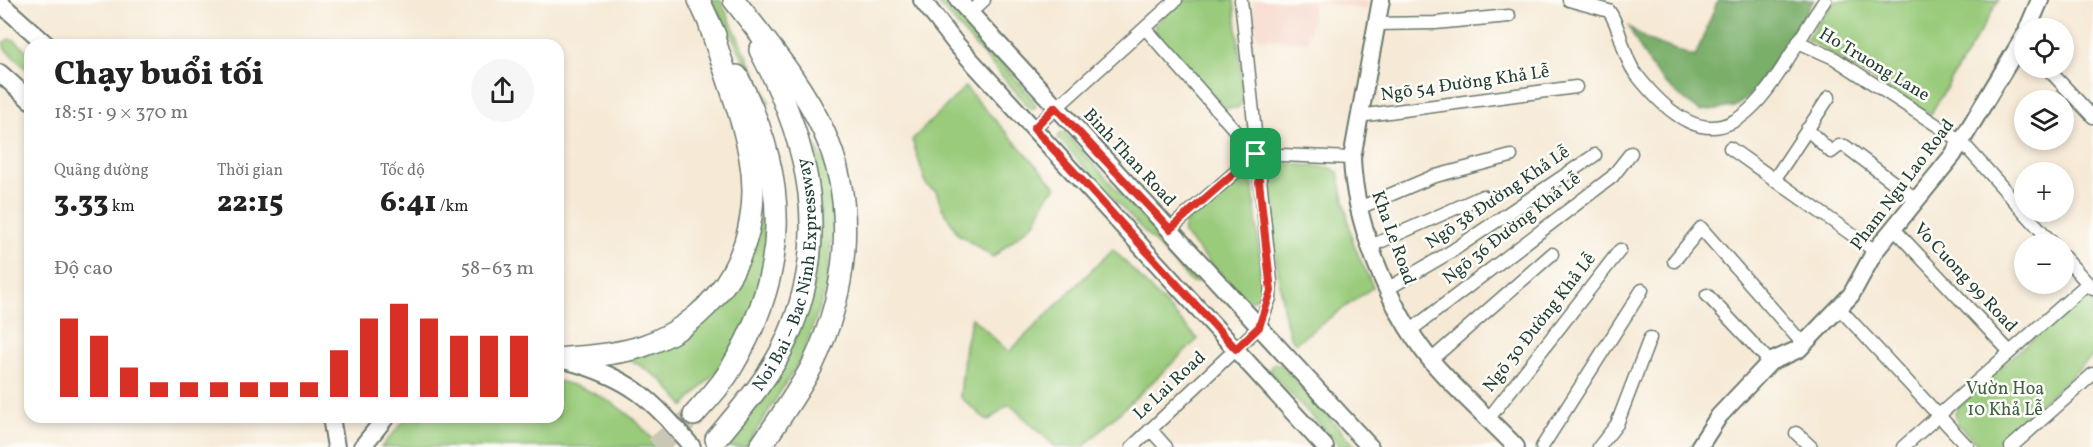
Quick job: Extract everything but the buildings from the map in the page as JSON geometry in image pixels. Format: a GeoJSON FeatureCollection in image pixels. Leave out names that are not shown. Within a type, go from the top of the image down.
{"type":"FeatureCollection","features":[{"type":"Feature","properties":{"kind":"highway","name":"Noi Bai – Bac Ninh Expressway"},"geometry":{"type":"LineString","coordinates":[[694,415],[729,374],[755,325],[772,269],[778,210],[769,150],[744,89],[699,0]]}},
{"type":"Feature","properties":{"kind":"highway","name":"Noi Bai – Bac Ninh Expressway"},"geometry":{"type":"LineString","coordinates":[[716,439],[755,394],[787,340],[806,278],[811,224],[810,188],[800,138],[774,76],[734,0]]}},
{"type":"Feature","properties":{"kind":"highway"},"geometry":{"type":"LineString","coordinates":[[734,0],[789,71],[814,112],[834,158],[846,210],[838,292],[825,333],[812,365],[760,447]]}},
{"type":"Feature","properties":{"kind":"highway"},"geometry":{"type":"LineString","coordinates":[[564,358],[629,350],[676,332],[701,314],[740,262],[750,223],[750,157],[709,22]]}},
{"type":"Feature","properties":{"kind":"main road"},"geometry":{"type":"LineString","coordinates":[[922,0],[956,44],[1325,447]]}},
{"type":"Feature","properties":{"kind":"main road","name":"Binh Than Road"},"geometry":{"type":"LineString","coordinates":[[958,0],[1370,447]]}},
{"type":"Feature","properties":{"kind":"main road","name":"Kha Le Road"},"geometry":{"type":"LineString","coordinates":[[1381,0],[1352,158],[1353,182],[1359,208],[1371,246],[1389,288],[1411,330],[1431,360],[1516,447]]}},
{"type":"Feature","properties":{"kind":"main road","name":"Pham Ngu Lao Road"},"geometry":{"type":"LineString","coordinates":[[2033,18],[2040,0]]}},
{"type":"Feature","properties":{"kind":"main road"},"geometry":{"type":"LineString","coordinates":[[0,3],[40,39]]}},
{"type":"Feature","properties":{"kind":"main road","name":"Pham Ngu Lao Road"},"geometry":{"type":"LineString","coordinates":[[1699,447],[1719,416],[1770,362],[1793,353],[1804,345],[1840,309],[1851,295],[1875,251],[1961,141],[2014,55]]}},
{"type":"Feature","properties":{"kind":"main road"},"geometry":{"type":"LineString","coordinates":[[0,73],[24,95]]}},
{"type":"Feature","properties":{"kind":"main road"},"geometry":{"type":"LineString","coordinates":[[564,361],[611,374],[632,386],[654,404],[692,447]]}},
{"type":"Feature","properties":{"kind":"main road"},"geometry":{"type":"LineString","coordinates":[[332,423],[336,447]]}},
{"type":"Feature","properties":{"kind":"main road"},"geometry":{"type":"LineString","coordinates":[[362,447],[381,423]]}},
{"type":"Feature","properties":{"kind":"street"},"geometry":{"type":"LineString","coordinates":[[969,14],[984,0]]}},
{"type":"Feature","properties":{"kind":"street"},"geometry":{"type":"LineString","coordinates":[[1034,128],[1176,0]]}},
{"type":"Feature","properties":{"kind":"street"},"geometry":{"type":"LineString","coordinates":[[1241,0],[1271,282],[1270,298],[1259,327]]}},
{"type":"Feature","properties":{"kind":"street"},"geometry":{"type":"LineString","coordinates":[[1569,0],[1609,10],[1634,72],[1662,101],[1698,126],[1725,126],[1758,104],[1825,0]]}},
{"type":"Feature","properties":{"kind":"street"},"geometry":{"type":"LineString","coordinates":[[1375,24],[1435,23],[1509,16]]}},
{"type":"Feature","properties":{"kind":"street"},"geometry":{"type":"LineString","coordinates":[[1145,28],[1256,154]]}},
{"type":"Feature","properties":{"kind":"street","name":"Ho Truong Lane"},"geometry":{"type":"LineString","coordinates":[[1798,42],[1834,58],[1961,141],[2044,234]]}},
{"type":"Feature","properties":{"kind":"street"},"geometry":{"type":"LineString","coordinates":[[2056,78],[2093,117]]}},
{"type":"Feature","properties":{"kind":"street","name":"Ngõ 54 Đường Khả Lễ"},"geometry":{"type":"LineString","coordinates":[[1359,116],[1576,87]]}},
{"type":"Feature","properties":{"kind":"street"},"geometry":{"type":"LineString","coordinates":[[1774,180],[1828,97]]}},
{"type":"Feature","properties":{"kind":"street"},"geometry":{"type":"LineString","coordinates":[[1807,129],[1831,152],[1839,146],[1845,146],[1917,200]]}},
{"type":"Feature","properties":{"kind":"street"},"geometry":{"type":"LineString","coordinates":[[1730,148],[1875,251]]}},
{"type":"Feature","properties":{"kind":"street","name":"Ngõ 36 Đường Khả Lễ"},"geometry":{"type":"LineString","coordinates":[[1411,330],[1612,177],[1631,153]]}},
{"type":"Feature","properties":{"kind":"street"},"geometry":{"type":"LineString","coordinates":[[1170,229],[1256,154],[1352,158]]}},
{"type":"Feature","properties":{"kind":"street","name":"Ngõ 38 Đường Khả Lễ"},"geometry":{"type":"LineString","coordinates":[[1389,288],[1452,251],[1595,155]]}},
{"type":"Feature","properties":{"kind":"street"},"geometry":{"type":"LineString","coordinates":[[1359,208],[1432,177],[1511,156]]}},
{"type":"Feature","properties":{"kind":"street"},"geometry":{"type":"LineString","coordinates":[[1371,246],[1483,196]]}},
{"type":"Feature","properties":{"kind":"street"},"geometry":{"type":"LineString","coordinates":[[1674,261],[1701,228],[1804,345]]}},
{"type":"Feature","properties":{"kind":"street","name":"Vo Cuong 99 Road"},"geometry":{"type":"LineString","coordinates":[[1894,229],[2010,352]]}},
{"type":"Feature","properties":{"kind":"street","name":"Ngõ 30 Đường Khả Lễ"},"geometry":{"type":"LineString","coordinates":[[1489,418],[1620,250]]}},
{"type":"Feature","properties":{"kind":"street"},"geometry":{"type":"LineString","coordinates":[[1431,360],[1552,254]]}},
{"type":"Feature","properties":{"kind":"street"},"geometry":{"type":"LineString","coordinates":[[1903,447],[2010,352],[2090,286],[2074,268]]}},
{"type":"Feature","properties":{"kind":"street"},"geometry":{"type":"LineString","coordinates":[[1542,447],[1642,290]]}},
{"type":"Feature","properties":{"kind":"street"},"geometry":{"type":"LineString","coordinates":[[1707,295],[1770,362]]}},
{"type":"Feature","properties":{"kind":"street"},"geometry":{"type":"LineString","coordinates":[[1840,309],[1968,447]]}},
{"type":"Feature","properties":{"kind":"street","name":"Le Lai Road"},"geometry":{"type":"LineString","coordinates":[[1131,447],[1259,327]]}},
{"type":"Feature","properties":{"kind":"street"},"geometry":{"type":"LineString","coordinates":[[1599,447],[1617,424],[1650,338]]}},
{"type":"Feature","properties":{"kind":"street"},"geometry":{"type":"LineString","coordinates":[[2011,447],[2093,374]]}},
{"type":"Feature","properties":{"kind":"street"},"geometry":{"type":"LineString","coordinates":[[1150,429],[1166,447]]}},
{"type":"Feature","properties":{"kind":"street"},"geometry":{"type":"LineString","coordinates":[[1796,433],[1811,447]]}},
{"type":"Feature","properties":{"kind":"shaded area"},"geometry":{"type":"Polygon","coordinates":[[[1253,0],[1369,0],[1367,10],[1314,1],[1308,42],[1257,38],[1253,0]]]}},
{"type":"Feature","properties":{"kind":"green space"},"geometry":{"type":"Polygon","coordinates":[[[712,0],[720,0],[770,103],[768,104],[712,0]]]}},
{"type":"Feature","properties":{"kind":"green space"},"geometry":{"type":"Polygon","coordinates":[[[935,0],[944,0],[1023,87],[1036,107],[1031,109],[935,0]]]}},
{"type":"Feature","properties":{"kind":"green space"},"geometry":{"type":"Polygon","coordinates":[[[1179,0],[1234,0],[1244,101],[1237,108],[1225,108],[1157,36],[1154,26],[1179,0]]]}},
{"type":"Feature","properties":{"kind":"green space"},"geometry":{"type":"Polygon","coordinates":[[[1718,0],[1814,0],[1755,91],[1735,107],[1700,111],[1675,93],[1657,75],[1629,27],[1648,40],[1695,57],[1718,0]]]}},
{"type":"Feature","properties":{"kind":"green space"},"geometry":{"type":"Polygon","coordinates":[[[1835,0],[1999,0],[1930,115],[1806,39],[1835,0]]]}},
{"type":"Feature","properties":{"kind":"green space"},"geometry":{"type":"Polygon","coordinates":[[[9,39],[15,40],[24,48],[24,66],[5,49],[3,43],[9,39]]]}},
{"type":"Feature","properties":{"kind":"green space"},"geometry":{"type":"Polygon","coordinates":[[[965,87],[1056,187],[1047,197],[1036,221],[993,257],[958,234],[942,208],[936,191],[927,186],[912,140],[965,87]]]}},
{"type":"Feature","properties":{"kind":"green space"},"geometry":{"type":"Polygon","coordinates":[[[1060,133],[1065,133],[1196,276],[1197,282],[1191,282],[1058,138],[1060,133]]]}},
{"type":"Feature","properties":{"kind":"green space"},"geometry":{"type":"Polygon","coordinates":[[[810,137],[828,169],[834,212],[827,286],[802,357],[746,447],[724,447],[762,399],[814,284],[821,210],[810,137]]]}},
{"type":"Feature","properties":{"kind":"green space"},"geometry":{"type":"Polygon","coordinates":[[[763,159],[772,211],[765,267],[748,320],[721,366],[684,406],[662,380],[630,359],[745,266],[762,211],[763,159]]]}},
{"type":"Feature","properties":{"kind":"green space"},"geometry":{"type":"Polygon","coordinates":[[[1270,162],[1331,168],[1338,172],[1353,243],[1373,287],[1295,343],[1290,336],[1284,314],[1265,175],[1270,162]]]}},
{"type":"Feature","properties":{"kind":"green space"},"geometry":{"type":"Polygon","coordinates":[[[1238,176],[1244,176],[1253,185],[1263,292],[1254,300],[1244,300],[1183,233],[1185,223],[1238,176]]]}},
{"type":"Feature","properties":{"kind":"green space"},"geometry":{"type":"Polygon","coordinates":[[[1113,249],[1198,339],[1083,447],[1056,447],[1009,404],[988,421],[960,397],[965,345],[972,318],[1009,352],[1113,249]]]}},
{"type":"Feature","properties":{"kind":"green space","name":"Vườn Hoa 10 Khả Lễ"},"geometry":{"type":"Polygon","coordinates":[[[2082,295],[2093,303],[2093,356],[1993,447],[1981,447],[1958,425],[1955,412],[1959,404],[2082,295]]]}},
{"type":"Feature","properties":{"kind":"green space"},"geometry":{"type":"Polygon","coordinates":[[[1274,363],[1281,365],[1356,447],[1341,447],[1272,374],[1270,368],[1274,363]]]}},
{"type":"Feature","properties":{"kind":"green space"},"geometry":{"type":"Polygon","coordinates":[[[564,383],[587,390],[614,405],[638,424],[658,447],[381,447],[403,423],[564,423],[564,383]]]}},
{"type":"Feature","properties":{"kind":"tunnel"},"geometry":{"type":"LineString","coordinates":[[655,447],[694,415]]}},
{"type":"Feature","properties":{"kind":"route"},"geometry":{"type":"LineString","coordinates":[[1055,107],[1170,229],[1256,154],[1271,291],[1268,307],[1259,327],[1236,349],[1034,128],[1055,107]]}}]}
